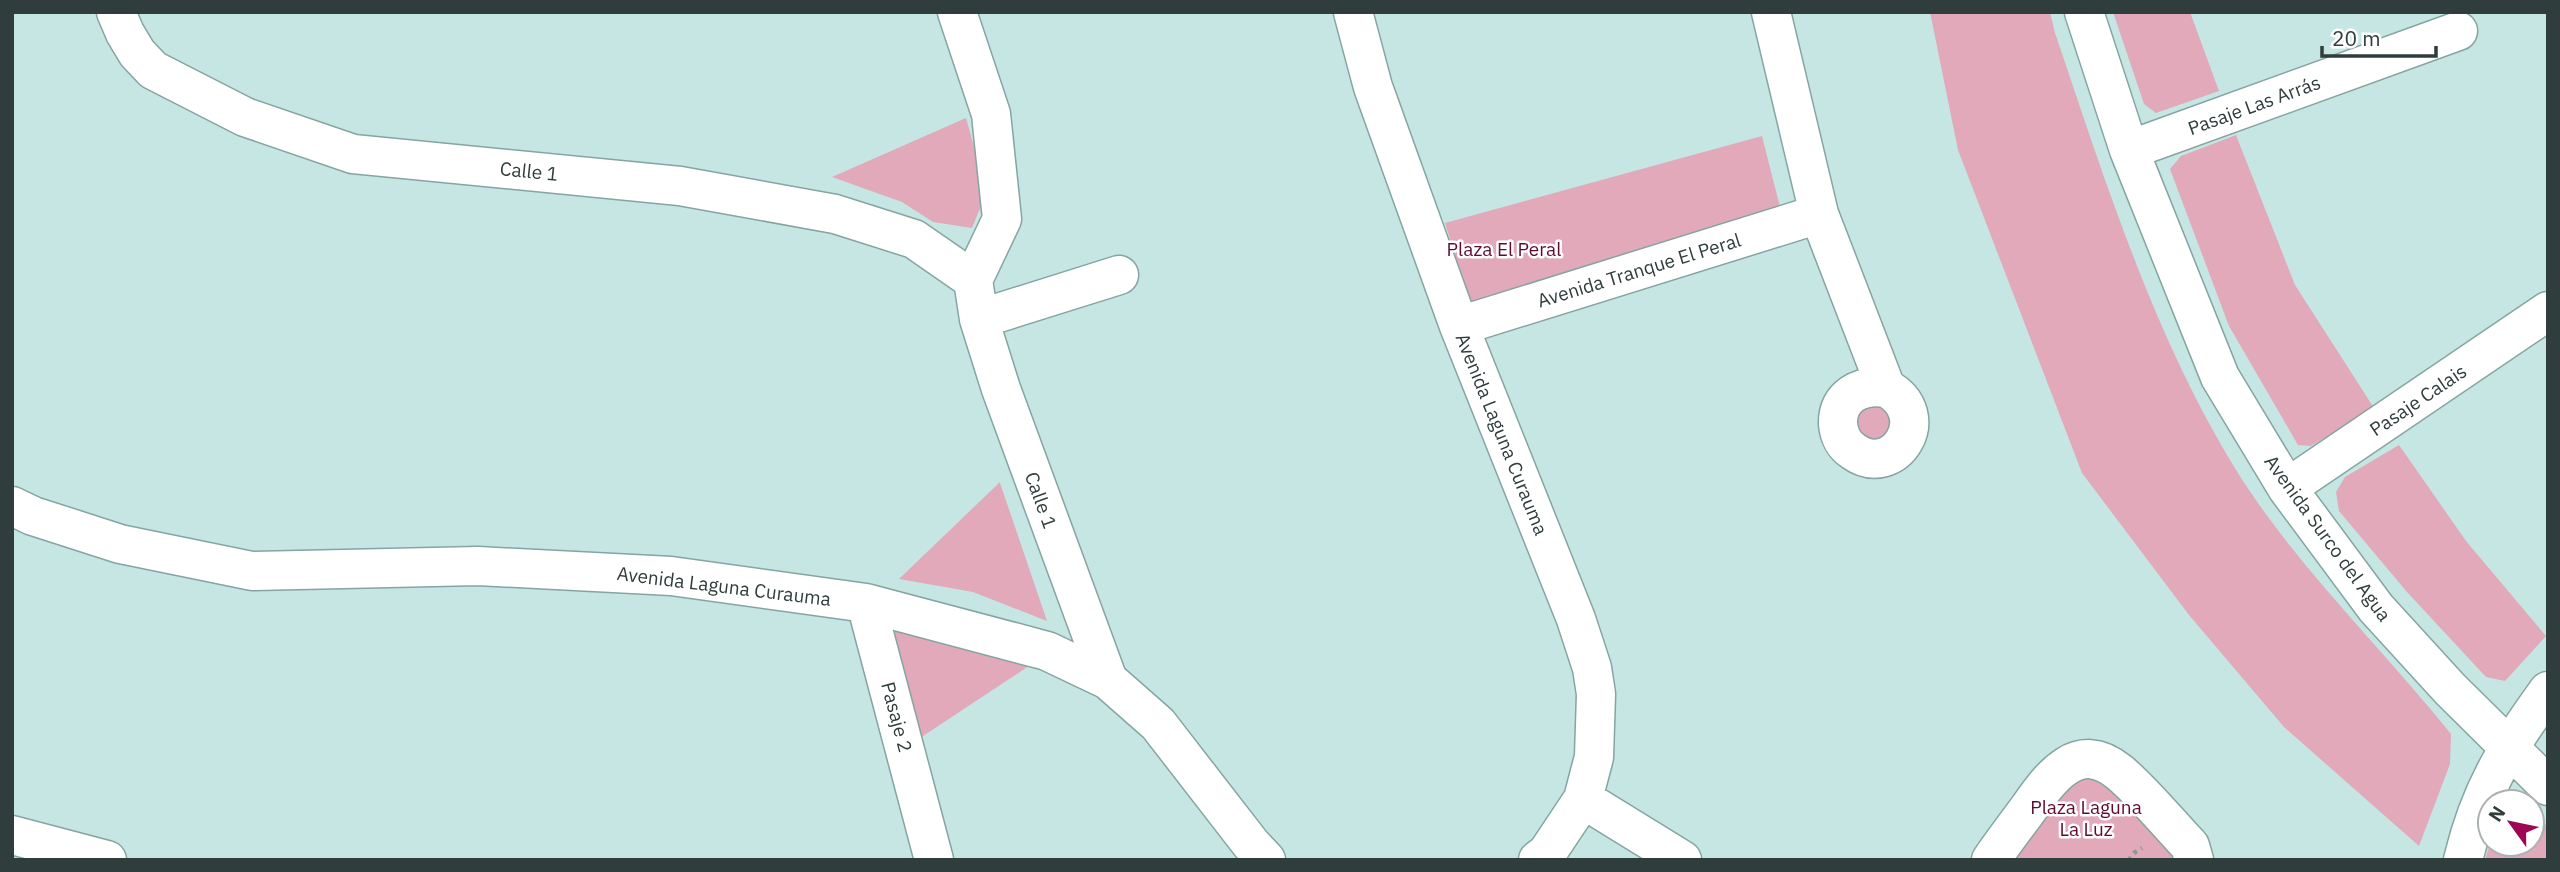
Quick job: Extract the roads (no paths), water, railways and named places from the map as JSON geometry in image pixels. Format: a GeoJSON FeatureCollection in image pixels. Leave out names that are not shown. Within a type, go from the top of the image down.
{"type":"FeatureCollection","features":[{"type":"Feature","properties":{"kind":"street","name":"Calle 1"},"geometry":{"type":"LineString","coordinates":[[116,12],[137,53],[153,70],[246,117],[353,154],[680,186],[835,214],[914,239],[972,280],[979,318],[1000,388],[1108,680]]}},
{"type":"Feature","properties":{"kind":"street"},"geometry":{"type":"LineString","coordinates":[[957,12],[991,114],[1002,219],[972,280]]}},
{"type":"Feature","properties":{"kind":"street","name":"Avenida Laguna Curauma"},"geometry":{"type":"LineString","coordinates":[[1353,12],[1373,87],[1459,326],[1576,619],[1592,667],[1597,723],[1594,757],[1583,799],[1539,857]]}},
{"type":"Feature","properties":{"kind":"street"},"geometry":{"type":"LineString","coordinates":[[1771,12],[1819,214],[1885,388]]}},
{"type":"Feature","properties":{"kind":"street","name":"Avenida Surco del Agua"},"geometry":{"type":"LineString","coordinates":[[2084,12],[2129,150],[2220,377],[2287,488],[2376,608],[2450,689],[2548,786]]}},
{"type":"Feature","properties":{"kind":"street","name":"Pasaje Las Arrás"},"geometry":{"type":"LineString","coordinates":[[2129,150],[2458,30]]}},
{"type":"Feature","properties":{"kind":"street","name":"Avenida Tranque El Peral"},"geometry":{"type":"LineString","coordinates":[[1459,326],[1819,214]]}},
{"type":"Feature","properties":{"kind":"street"},"geometry":{"type":"LineString","coordinates":[[979,318],[1119,275]]}},
{"type":"Feature","properties":{"kind":"street","name":"Pasaje Calais"},"geometry":{"type":"LineString","coordinates":[[2287,488],[2548,312]]}},
{"type":"Feature","properties":{"kind":"street","name":"Avenida Laguna Curauma"},"geometry":{"type":"LineString","coordinates":[[12,506],[33,516],[120,544],[252,571],[478,566],[671,576],[866,603],[1047,651],[1108,680],[1158,724],[1266,860]]}},
{"type":"Feature","properties":{"kind":"street","name":"Pasaje 2"},"geometry":{"type":"LineString","coordinates":[[866,603],[921,850]]}},
{"type":"Feature","properties":{"kind":"street"},"geometry":{"type":"LineString","coordinates":[[2463,860],[2470,829],[2488,784],[2508,746],[2548,691]]}},
{"type":"Feature","properties":{"kind":"street"},"geometry":{"type":"LineString","coordinates":[[1990,860],[2052,775],[2069,764],[2086,760],[2100,761],[2118,771],[2190,846],[2194,860]]}},
{"type":"Feature","properties":{"kind":"street"},"geometry":{"type":"LineString","coordinates":[[1583,799],[1682,860]]}},
{"type":"Feature","properties":{"kind":"street"},"geometry":{"type":"LineString","coordinates":[[24,846],[107,860]]}},
{"type":"Feature","properties":{"kind":"park label","name":"Plaza El Peral"},"geometry":{"type":"Point","coordinates":[1504,249]}},
{"type":"Feature","properties":{"kind":"park label","name":"Plaza Laguna La Luz"},"geometry":{"type":"Point","coordinates":[2086,818]}}]}
